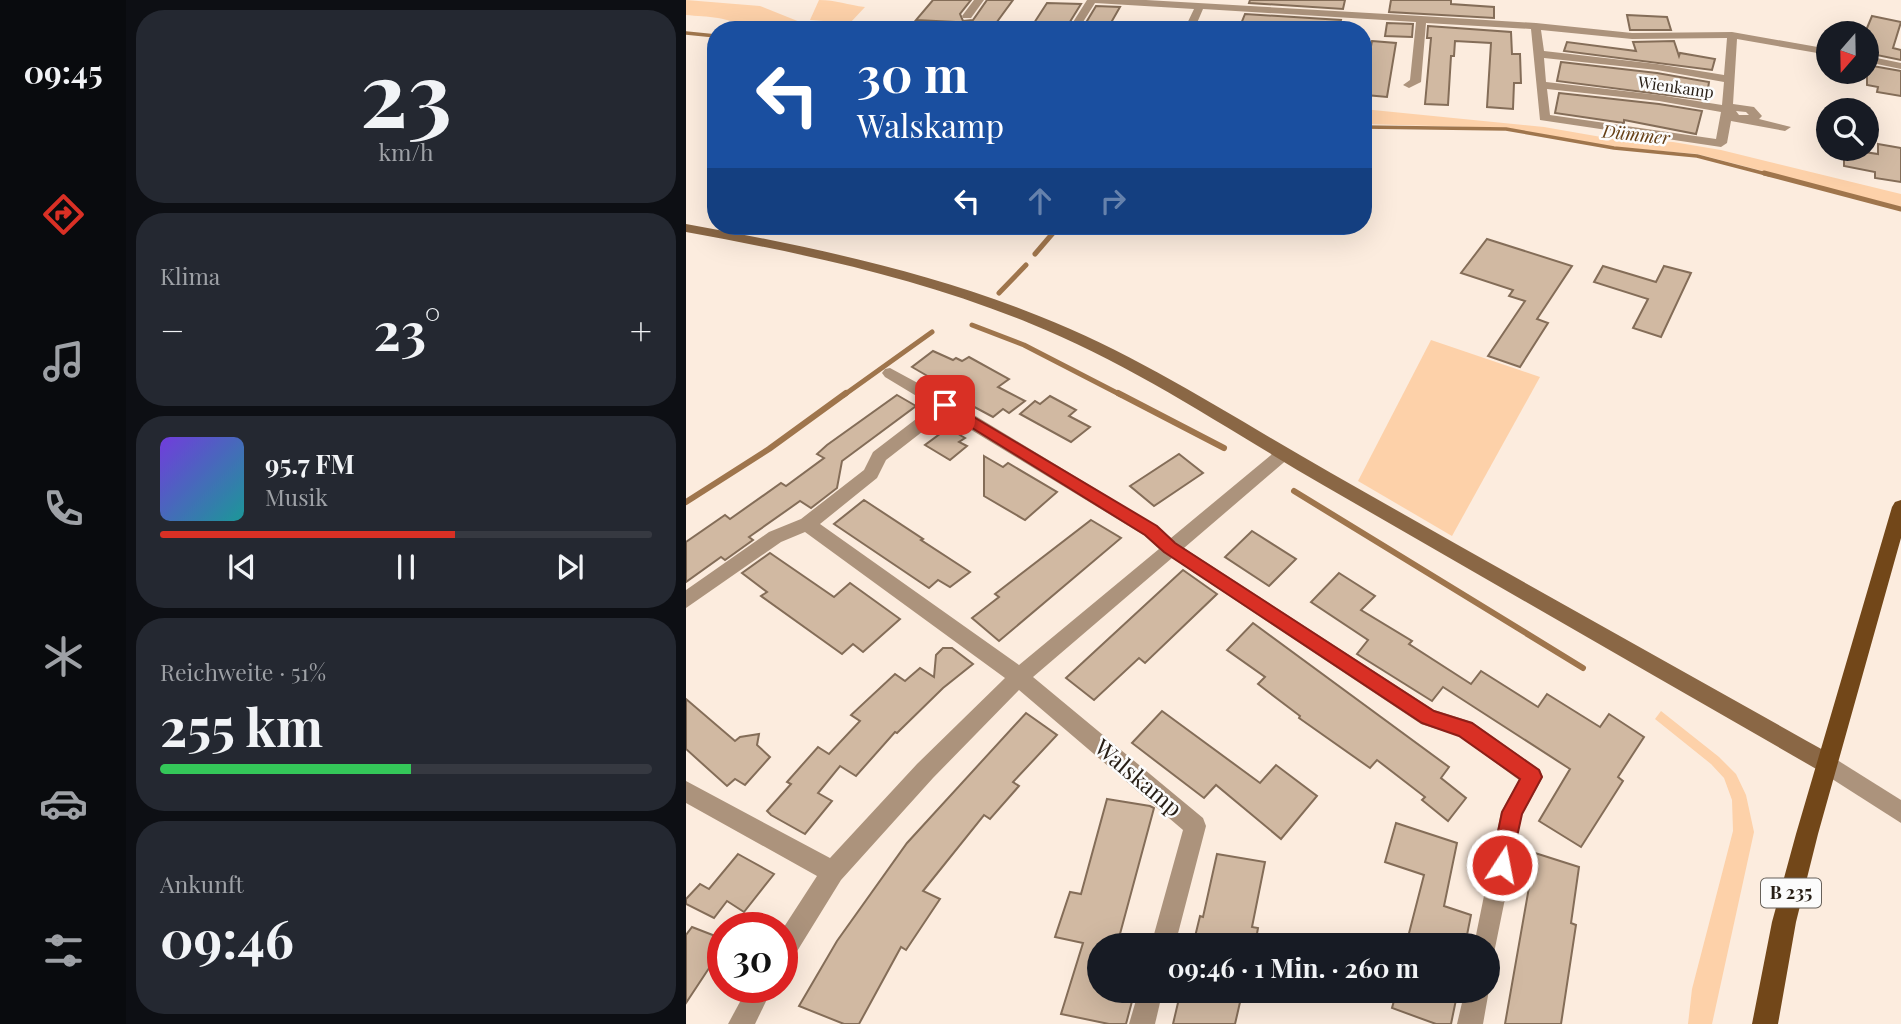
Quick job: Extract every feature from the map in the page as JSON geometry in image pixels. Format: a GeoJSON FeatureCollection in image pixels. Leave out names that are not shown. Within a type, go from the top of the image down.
{"type":"FeatureCollection","features":[{"type":"Feature","properties":{"kind":"main road"},"geometry":{"type":"LineString","coordinates":[[686,228],[707,232]]}},
{"type":"Feature","properties":{"kind":"main road"},"geometry":{"type":"LineString","coordinates":[[723,235],[817,253],[952,289],[1112,353],[1166,382],[1283,454],[1826,763]]}},
{"type":"Feature","properties":{"kind":"main road","name":"B 235"},"geometry":{"type":"LineString","coordinates":[[1765,1024],[1784,922],[1826,763],[1901,507]]}},
{"type":"Feature","properties":{"kind":"street"},"geometry":{"type":"LineString","coordinates":[[967,16],[979,0]]}},
{"type":"Feature","properties":{"kind":"street"},"geometry":{"type":"LineString","coordinates":[[1079,21],[1094,0],[1200,6],[1309,17],[1421,19],[1536,26],[1632,36],[1732,35],[1816,50]]}},
{"type":"Feature","properties":{"kind":"street"},"geometry":{"type":"LineString","coordinates":[[1193,21],[1200,6]]}},
{"type":"Feature","properties":{"kind":"street"},"geometry":{"type":"LineString","coordinates":[[1409,85],[1415,82],[1421,19]]}},
{"type":"Feature","properties":{"kind":"street","name":"Wienkamp"},"geometry":{"type":"LineString","coordinates":[[1536,26],[1539,54],[1541,85],[1544,118],[1721,143],[1729,110],[1658,98],[1541,85]]}},
{"type":"Feature","properties":{"kind":"street"},"geometry":{"type":"LineString","coordinates":[[1732,35],[1728,79],[1729,110],[1735,118],[1785,127]]}},
{"type":"Feature","properties":{"kind":"street","name":"Wienkamp"},"geometry":{"type":"LineString","coordinates":[[1539,54],[1657,67],[1728,79]]}},
{"type":"Feature","properties":{"kind":"street"},"geometry":{"type":"LineString","coordinates":[[1880,62],[1901,66]]}},
{"type":"Feature","properties":{"kind":"street"},"geometry":{"type":"LineString","coordinates":[[890,373],[1151,531],[1170,548],[1428,717],[1465,729],[1532,777],[1512,812],[1488,933]]}},
{"type":"Feature","properties":{"kind":"street"},"geometry":{"type":"LineString","coordinates":[[686,600],[775,537],[807,524],[872,474],[879,456],[945,405]]}},
{"type":"Feature","properties":{"kind":"street"},"geometry":{"type":"LineString","coordinates":[[798,927],[833,872],[925,771],[1018,677],[1283,454]]}},
{"type":"Feature","properties":{"kind":"street","name":"Walskamp"},"geometry":{"type":"LineString","coordinates":[[807,524],[998,660],[1195,826],[1166,933]]}},
{"type":"Feature","properties":{"kind":"street"},"geometry":{"type":"LineString","coordinates":[[1826,763],[1901,812]]}},
{"type":"Feature","properties":{"kind":"street"},"geometry":{"type":"LineString","coordinates":[[686,791],[833,872]]}},
{"type":"Feature","properties":{"kind":"street"},"geometry":{"type":"LineString","coordinates":[[741,1024],[752,1003]]}},
{"type":"Feature","properties":{"kind":"street"},"geometry":{"type":"LineString","coordinates":[[1142,1024],[1148,1003]]}},
{"type":"Feature","properties":{"kind":"street"},"geometry":{"type":"LineString","coordinates":[[1470,1024],[1474,1003]]}},
{"type":"Feature","properties":{"kind":"shaded area"},"geometry":{"type":"Polygon","coordinates":[[[686,0],[760,6],[798,21],[729,21],[686,15],[686,0]]]}},
{"type":"Feature","properties":{"kind":"shaded area"},"geometry":{"type":"Polygon","coordinates":[[[819,0],[865,7],[852,21],[810,20],[819,0]]]}},
{"type":"Feature","properties":{"kind":"shaded area"},"geometry":{"type":"Polygon","coordinates":[[[1372,110],[1544,127],[1607,138],[1673,142],[1721,150],[1901,194],[1901,207],[1697,154],[1614,147],[1506,128],[1372,124],[1372,110]]]}},
{"type":"Feature","properties":{"kind":"shaded area"},"geometry":{"type":"Polygon","coordinates":[[[1431,340],[1540,377],[1452,536],[1358,481],[1431,340]]]}},
{"type":"Feature","properties":{"kind":"shaded area"},"geometry":{"type":"Polygon","coordinates":[[[1661,711],[1736,774],[1746,795],[1754,832],[1712,1024],[1688,1024],[1692,989],[1733,831],[1732,800],[1724,778],[1711,764],[1655,719],[1661,711]]]}},
{"type":"Feature","properties":{"kind":"building"},"geometry":{"type":"Polygon","coordinates":[[[933,0],[971,0],[960,14],[963,21],[916,20],[933,0]]]}},
{"type":"Feature","properties":{"kind":"building"},"geometry":{"type":"Polygon","coordinates":[[[987,0],[1013,0],[998,21],[963,21],[973,20],[987,0]]]}},
{"type":"Feature","properties":{"kind":"building"},"geometry":{"type":"Polygon","coordinates":[[[1250,0],[1345,0],[1343,9],[1249,3],[1250,0]]]}},
{"type":"Feature","properties":{"kind":"building"},"geometry":{"type":"Polygon","coordinates":[[[1391,0],[1451,0],[1451,4],[1494,7],[1494,18],[1389,12],[1391,0]]]}},
{"type":"Feature","properties":{"kind":"building"},"geometry":{"type":"Polygon","coordinates":[[[1047,3],[1081,4],[1070,21],[1035,21],[1047,3]]]}},
{"type":"Feature","properties":{"kind":"building"},"geometry":{"type":"Polygon","coordinates":[[[1096,6],[1120,7],[1112,21],[1087,21],[1096,6]]]}},
{"type":"Feature","properties":{"kind":"building"},"geometry":{"type":"Polygon","coordinates":[[[1245,14],[1341,20],[1341,21],[1242,21],[1245,14]]]}},
{"type":"Feature","properties":{"kind":"building"},"geometry":{"type":"Polygon","coordinates":[[[1627,15],[1667,17],[1671,30],[1630,30],[1627,15]]]}},
{"type":"Feature","properties":{"kind":"building"},"geometry":{"type":"Polygon","coordinates":[[[1872,16],[1901,22],[1893,48],[1901,50],[1901,60],[1880,56],[1880,21],[1870,21],[1872,16]]]}},
{"type":"Feature","properties":{"kind":"building"},"geometry":{"type":"Polygon","coordinates":[[[1387,23],[1413,24],[1412,37],[1385,36],[1387,23]]]}},
{"type":"Feature","properties":{"kind":"building"},"geometry":{"type":"Polygon","coordinates":[[[1428,26],[1511,32],[1512,54],[1520,54],[1521,83],[1514,83],[1513,109],[1487,107],[1491,43],[1455,41],[1454,56],[1451,56],[1448,105],[1425,104],[1431,38],[1427,38],[1428,26]]]}},
{"type":"Feature","properties":{"kind":"building"},"geometry":{"type":"Polygon","coordinates":[[[1372,41],[1396,43],[1387,97],[1372,96],[1372,41]]]}},
{"type":"Feature","properties":{"kind":"building"},"geometry":{"type":"Polygon","coordinates":[[[1674,41],[1679,56],[1680,53],[1715,59],[1712,70],[1564,51],[1567,42],[1636,51],[1633,42],[1674,41]]]}},
{"type":"Feature","properties":{"kind":"building"},"geometry":{"type":"Polygon","coordinates":[[[1561,62],[1709,82],[1708,89],[1705,100],[1557,81],[1561,62]]]}},
{"type":"Feature","properties":{"kind":"building"},"geometry":{"type":"Polygon","coordinates":[[[1880,67],[1901,71],[1901,96],[1877,92],[1878,87],[1867,85],[1880,84],[1880,67]]]}},
{"type":"Feature","properties":{"kind":"building"},"geometry":{"type":"Polygon","coordinates":[[[1559,93],[1702,111],[1696,134],[1624,120],[1624,123],[1555,113],[1559,93]]]}},
{"type":"Feature","properties":{"kind":"building"},"geometry":{"type":"Polygon","coordinates":[[[1879,144],[1901,148],[1901,182],[1875,178],[1875,172],[1844,166],[1844,161],[1879,161],[1879,144]]]}},
{"type":"Feature","properties":{"kind":"building"},"geometry":{"type":"Polygon","coordinates":[[[1487,239],[1572,266],[1537,319],[1548,323],[1520,367],[1488,356],[1525,301],[1509,296],[1513,290],[1461,273],[1487,239]]]}},
{"type":"Feature","properties":{"kind":"building"},"geometry":{"type":"Polygon","coordinates":[[[1603,266],[1656,282],[1664,266],[1691,273],[1661,337],[1633,328],[1648,299],[1594,282],[1603,266]]]}},
{"type":"Feature","properties":{"kind":"building"},"geometry":{"type":"Polygon","coordinates":[[[933,351],[953,360],[956,358],[962,361],[969,357],[1009,379],[998,387],[1025,401],[1009,413],[1003,409],[993,417],[939,388],[943,385],[912,367],[933,351]]]}},
{"type":"Feature","properties":{"kind":"building"},"geometry":{"type":"Polygon","coordinates":[[[897,395],[916,406],[842,461],[837,488],[811,508],[800,501],[749,537],[753,540],[725,560],[721,557],[686,582],[686,542],[725,515],[730,519],[781,483],[786,486],[824,458],[817,454],[827,445],[897,395]]]}},
{"type":"Feature","properties":{"kind":"building"},"geometry":{"type":"Polygon","coordinates":[[[1050,396],[1076,410],[1069,416],[1090,427],[1071,442],[1020,414],[1035,401],[1040,404],[1050,396]]]}},
{"type":"Feature","properties":{"kind":"building"},"geometry":{"type":"Polygon","coordinates":[[[948,428],[965,438],[959,442],[967,446],[950,460],[925,445],[948,428]]]}},
{"type":"Feature","properties":{"kind":"building"},"geometry":{"type":"Polygon","coordinates":[[[1179,454],[1203,473],[1154,506],[1130,486],[1179,454]]]}},
{"type":"Feature","properties":{"kind":"building"},"geometry":{"type":"Polygon","coordinates":[[[984,456],[1003,467],[1008,463],[1057,492],[1025,520],[984,496],[984,456]]]}},
{"type":"Feature","properties":{"kind":"building"},"geometry":{"type":"Polygon","coordinates":[[[864,500],[970,572],[950,587],[938,580],[929,588],[834,524],[864,500]]]}},
{"type":"Feature","properties":{"kind":"building"},"geometry":{"type":"Polygon","coordinates":[[[1091,520],[1121,538],[999,641],[972,618],[999,597],[995,594],[1091,520]]]}},
{"type":"Feature","properties":{"kind":"building"},"geometry":{"type":"Polygon","coordinates":[[[1252,531],[1296,559],[1269,586],[1225,557],[1252,531]]]}},
{"type":"Feature","properties":{"kind":"building"},"geometry":{"type":"Polygon","coordinates":[[[770,553],[834,597],[850,583],[900,619],[863,652],[853,644],[842,654],[761,596],[767,592],[742,573],[770,553]]]}},
{"type":"Feature","properties":{"kind":"building"},"geometry":{"type":"Polygon","coordinates":[[[1183,570],[1217,594],[1145,663],[1139,658],[1094,700],[1066,678],[1183,570]]]}},
{"type":"Feature","properties":{"kind":"building"},"geometry":{"type":"Polygon","coordinates":[[[1339,573],[1375,596],[1361,610],[1412,641],[1409,644],[1471,684],[1481,671],[1538,707],[1547,694],[1600,727],[1609,714],[1644,737],[1618,777],[1623,781],[1581,847],[1539,821],[1570,769],[1443,687],[1432,701],[1357,654],[1368,640],[1311,602],[1339,573]]]}},
{"type":"Feature","properties":{"kind":"building"},"geometry":{"type":"Polygon","coordinates":[[[1253,623],[1449,767],[1441,778],[1466,798],[1448,821],[1422,800],[1425,797],[1377,760],[1370,768],[1299,718],[1300,716],[1258,684],[1265,677],[1227,650],[1253,623]]]}},
{"type":"Feature","properties":{"kind":"building"},"geometry":{"type":"Polygon","coordinates":[[[943,648],[952,648],[973,664],[895,732],[856,776],[840,766],[818,793],[832,801],[805,834],[767,811],[791,784],[787,782],[818,747],[829,754],[860,721],[851,715],[895,674],[905,681],[920,668],[934,677],[936,655],[943,648]]]}},
{"type":"Feature","properties":{"kind":"building"},"geometry":{"type":"Polygon","coordinates":[[[686,699],[735,741],[740,737],[759,734],[757,745],[770,757],[745,785],[735,779],[727,786],[686,749],[686,699]]]}},
{"type":"Feature","properties":{"kind":"building"},"geometry":{"type":"Polygon","coordinates":[[[1162,711],[1260,783],[1276,765],[1317,796],[1281,839],[1216,785],[1204,798],[1132,743],[1162,711]]]}},
{"type":"Feature","properties":{"kind":"building"},"geometry":{"type":"Polygon","coordinates":[[[1026,713],[1057,735],[1013,782],[1019,786],[990,819],[984,815],[923,891],[940,899],[906,950],[901,947],[859,1024],[844,1024],[799,1006],[837,941],[907,843],[1026,713]]]}},
{"type":"Feature","properties":{"kind":"building"},"geometry":{"type":"Polygon","coordinates":[[[1107,799],[1154,808],[1120,933],[1087,933],[1087,1003],[1132,1003],[1126,1024],[1109,1024],[1061,1014],[1083,943],[1055,937],[1070,892],[1081,894],[1107,799]]]}},
{"type":"Feature","properties":{"kind":"building"},"geometry":{"type":"Polygon","coordinates":[[[1396,823],[1457,843],[1444,906],[1471,915],[1467,933],[1409,933],[1424,875],[1385,862],[1396,823]]]}},
{"type":"Feature","properties":{"kind":"building"},"geometry":{"type":"Polygon","coordinates":[[[1535,853],[1579,867],[1571,923],[1576,925],[1561,1024],[1505,1024],[1535,853]]]}},
{"type":"Feature","properties":{"kind":"building"},"geometry":{"type":"Polygon","coordinates":[[[738,854],[774,874],[744,912],[727,901],[719,912],[707,912],[707,914],[686,904],[686,899],[700,884],[709,889],[738,854]]]}},
{"type":"Feature","properties":{"kind":"building"},"geometry":{"type":"Polygon","coordinates":[[[1217,854],[1265,862],[1252,927],[1258,928],[1257,933],[1196,933],[1200,916],[1203,917],[1217,854]]]}},
{"type":"Feature","properties":{"kind":"building"},"geometry":{"type":"Polygon","coordinates":[[[692,927],[707,933],[707,971],[686,1003],[686,935],[692,927]]]}},
{"type":"Feature","properties":{"kind":"building"},"geometry":{"type":"Polygon","coordinates":[[[1178,1003],[1240,1003],[1235,1024],[1173,1024],[1178,1003]]]}},
{"type":"Feature","properties":{"kind":"building"},"geometry":{"type":"Polygon","coordinates":[[[1393,1003],[1455,1003],[1451,1024],[1436,1024],[1392,1008],[1393,1003]]]}},
{"type":"Feature","properties":{"kind":"waterway","name":"Dümmer"},"geometry":{"type":"LineString","coordinates":[[686,33],[707,35]]}},
{"type":"Feature","properties":{"kind":"waterway","name":"Dümmer"},"geometry":{"type":"LineString","coordinates":[[1372,127],[1506,129],[1614,148],[1697,156],[1770,175]]}},
{"type":"Feature","properties":{"kind":"waterway","name":"Dümmer"},"geometry":{"type":"LineString","coordinates":[[1764,173],[1901,209]]}},
{"type":"Feature","properties":{"kind":"waterway"},"geometry":{"type":"LineString","coordinates":[[1035,254],[1051,235]]}},
{"type":"Feature","properties":{"kind":"waterway"},"geometry":{"type":"LineString","coordinates":[[999,293],[1026,265]]}},
{"type":"Feature","properties":{"kind":"waterway"},"geometry":{"type":"LineString","coordinates":[[972,325],[1024,345],[1121,395]]}},
{"type":"Feature","properties":{"kind":"waterway"},"geometry":{"type":"LineString","coordinates":[[844,395],[932,332]]}},
{"type":"Feature","properties":{"kind":"waterway"},"geometry":{"type":"LineString","coordinates":[[686,502],[769,449],[846,393]]}},
{"type":"Feature","properties":{"kind":"waterway"},"geometry":{"type":"LineString","coordinates":[[1118,393],[1224,448]]}},
{"type":"Feature","properties":{"kind":"waterway"},"geometry":{"type":"LineString","coordinates":[[1294,491],[1583,668]]}},
{"type":"Feature","properties":{"kind":"route"},"geometry":{"type":"LineString","coordinates":[[945,405],[1151,531],[1170,548],[1428,717],[1465,729],[1532,777],[1512,812],[1502,865]]}}]}
